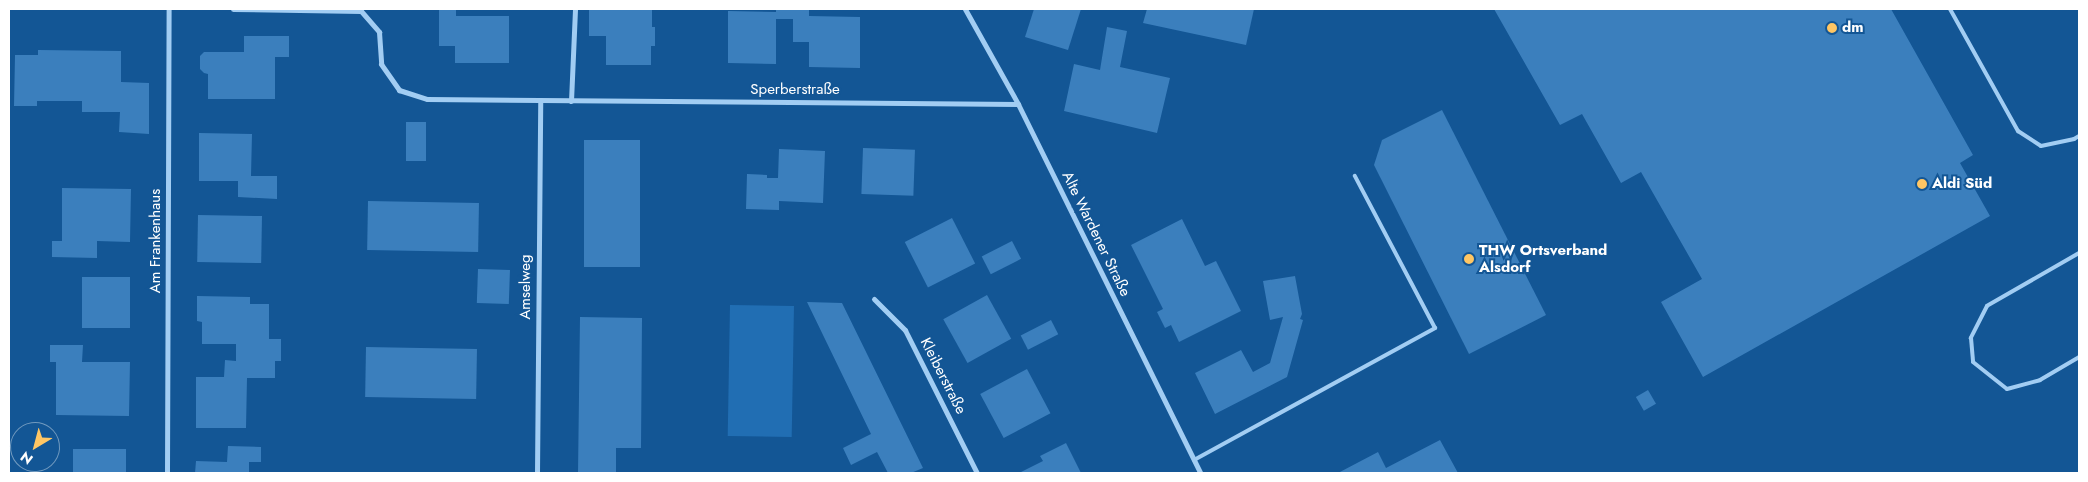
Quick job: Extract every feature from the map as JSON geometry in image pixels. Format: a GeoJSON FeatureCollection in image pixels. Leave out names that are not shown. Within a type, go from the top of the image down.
{"type":"FeatureCollection","features":[{"type":"Feature","properties":{"kind":"street","name":"Am Frankenhaus"},"geometry":{"type":"LineString","coordinates":[[167,473],[169,9]]}},
{"type":"Feature","properties":{"kind":"street","name":"Sperberstraße"},"geometry":{"type":"LineString","coordinates":[[233,9],[361,11],[379,32],[381,64],[399,90],[427,98],[571,101],[1018,104]]}},
{"type":"Feature","properties":{"kind":"street"},"geometry":{"type":"LineString","coordinates":[[571,101],[575,9]]}},
{"type":"Feature","properties":{"kind":"street","name":"Alte Wardener Straße"},"geometry":{"type":"LineString","coordinates":[[965,9],[1018,104],[1200,473]]}},
{"type":"Feature","properties":{"kind":"street","name":"Amselweg"},"geometry":{"type":"LineString","coordinates":[[536,473],[540,100]]}},
{"type":"Feature","properties":{"kind":"street","name":"Kleiberstraße"},"geometry":{"type":"LineString","coordinates":[[874,299],[906,330],[977,473]]}},
{"type":"Feature","properties":{"kind":"lane"},"geometry":{"type":"LineString","coordinates":[[1950,9],[2018,131],[2041,146],[2074,139],[2079,136]]}},
{"type":"Feature","properties":{"kind":"lane"},"geometry":{"type":"LineString","coordinates":[[1194,460],[1435,328],[1355,176]]}},
{"type":"Feature","properties":{"kind":"lane"},"geometry":{"type":"LineString","coordinates":[[2079,253],[1987,306],[1971,338],[1973,362],[2007,389],[2040,380],[2079,357]]}},
{"type":"Feature","properties":{"kind":"shaded area"},"geometry":{"type":"Polygon","coordinates":[[[730,305],[794,306],[792,437],[728,436],[730,305]]]}},
{"type":"Feature","properties":{"kind":"building"},"geometry":{"type":"Polygon","coordinates":[[[439,9],[456,9],[456,16],[509,16],[509,63],[455,63],[455,46],[439,46],[439,9]]]}},
{"type":"Feature","properties":{"kind":"building"},"geometry":{"type":"Polygon","coordinates":[[[589,9],[652,9],[652,27],[655,27],[655,46],[651,46],[651,65],[606,65],[606,36],[589,36],[589,9]]]}},
{"type":"Feature","properties":{"kind":"building"},"geometry":{"type":"Polygon","coordinates":[[[776,9],[809,9],[809,16],[860,17],[860,68],[809,67],[809,42],[793,42],[793,19],[776,19],[776,64],[728,63],[728,11],[776,12],[776,9]]]}},
{"type":"Feature","properties":{"kind":"building"},"geometry":{"type":"Polygon","coordinates":[[[1034,9],[1081,9],[1068,50],[1025,37],[1034,9]]]}},
{"type":"Feature","properties":{"kind":"building"},"geometry":{"type":"Polygon","coordinates":[[[1147,9],[1254,9],[1246,45],[1143,23],[1147,9]]]}},
{"type":"Feature","properties":{"kind":"building"},"geometry":{"type":"Polygon","coordinates":[[[1494,9],[1891,9],[1973,155],[1960,163],[1990,216],[1703,377],[1661,302],[1702,279],[1641,172],[1621,183],[1582,114],[1560,125],[1494,9]]]}},
{"type":"Feature","properties":{"kind":"building"},"geometry":{"type":"Polygon","coordinates":[[[1107,27],[1127,31],[1120,67],[1170,78],[1157,133],[1064,111],[1074,64],[1100,70],[1107,27]]]}},
{"type":"Feature","properties":{"kind":"building"},"geometry":{"type":"Polygon","coordinates":[[[244,36],[289,36],[289,57],[275,57],[275,99],[208,99],[208,74],[200,69],[200,56],[204,52],[244,52],[244,36]]]}},
{"type":"Feature","properties":{"kind":"building"},"geometry":{"type":"Polygon","coordinates":[[[38,50],[121,51],[121,82],[149,83],[149,134],[119,132],[120,112],[82,112],[82,101],[37,101],[37,106],[14,106],[15,55],[38,55],[38,50]]]}},
{"type":"Feature","properties":{"kind":"building","name":"THW Ortsverband Alsdorf"},"geometry":{"type":"Polygon","coordinates":[[[1442,110],[1546,315],[1469,354],[1374,165],[1382,140],[1442,110]]]}},
{"type":"Feature","properties":{"kind":"building"},"geometry":{"type":"Polygon","coordinates":[[[406,122],[426,122],[426,161],[406,161],[406,122]]]}},
{"type":"Feature","properties":{"kind":"building"},"geometry":{"type":"Polygon","coordinates":[[[199,133],[252,134],[251,176],[277,176],[277,199],[238,197],[238,181],[199,181],[199,133]]]}},
{"type":"Feature","properties":{"kind":"building"},"geometry":{"type":"Polygon","coordinates":[[[584,140],[640,140],[640,267],[584,267],[584,140]]]}},
{"type":"Feature","properties":{"kind":"building"},"geometry":{"type":"Polygon","coordinates":[[[863,148],[915,150],[913,196],[861,194],[863,148]]]}},
{"type":"Feature","properties":{"kind":"building"},"geometry":{"type":"Polygon","coordinates":[[[779,149],[825,151],[823,203],[779,201],[779,210],[746,209],[747,174],[767,175],[767,178],[778,178],[779,149]]]}},
{"type":"Feature","properties":{"kind":"building"},"geometry":{"type":"Polygon","coordinates":[[[62,188],[131,189],[130,242],[97,241],[97,258],[52,257],[52,241],[62,241],[62,188]]]}},
{"type":"Feature","properties":{"kind":"building"},"geometry":{"type":"Polygon","coordinates":[[[368,201],[479,203],[478,252],[367,250],[368,201]]]}},
{"type":"Feature","properties":{"kind":"building"},"geometry":{"type":"Polygon","coordinates":[[[198,215],[262,216],[261,263],[197,262],[198,215]]]}},
{"type":"Feature","properties":{"kind":"building"},"geometry":{"type":"Polygon","coordinates":[[[952,218],[975,263],[928,288],[905,242],[952,218]]]}},
{"type":"Feature","properties":{"kind":"building"},"geometry":{"type":"Polygon","coordinates":[[[1182,219],[1205,266],[1216,261],[1241,311],[1179,342],[1171,325],[1165,328],[1157,312],[1163,309],[1131,245],[1182,219]]]}},
{"type":"Feature","properties":{"kind":"building"},"geometry":{"type":"Polygon","coordinates":[[[1012,241],[1021,259],[991,274],[982,256],[1012,241]]]}},
{"type":"Feature","properties":{"kind":"building"},"geometry":{"type":"Polygon","coordinates":[[[478,269],[510,270],[509,304],[477,303],[478,269]]]}},
{"type":"Feature","properties":{"kind":"building"},"geometry":{"type":"Polygon","coordinates":[[[1295,276],[1302,314],[1300,319],[1303,320],[1287,377],[1215,414],[1195,373],[1241,350],[1253,372],[1270,363],[1283,317],[1270,320],[1263,281],[1295,276]]]}},
{"type":"Feature","properties":{"kind":"building"},"geometry":{"type":"Polygon","coordinates":[[[82,277],[130,277],[130,328],[82,328],[82,277]]]}},
{"type":"Feature","properties":{"kind":"building"},"geometry":{"type":"Polygon","coordinates":[[[987,295],[1011,339],[968,363],[943,319],[987,295]]]}},
{"type":"Feature","properties":{"kind":"building"},"geometry":{"type":"Polygon","coordinates":[[[197,296],[250,297],[250,304],[269,304],[269,339],[281,339],[281,361],[275,361],[275,378],[247,378],[246,428],[196,428],[196,377],[224,377],[225,360],[236,361],[236,344],[202,344],[202,322],[197,321],[197,296]]]}},
{"type":"Feature","properties":{"kind":"building"},"geometry":{"type":"Polygon","coordinates":[[[807,302],[842,303],[923,468],[911,473],[888,473],[877,452],[851,465],[843,448],[871,434],[807,302]]]}},
{"type":"Feature","properties":{"kind":"building"},"geometry":{"type":"Polygon","coordinates":[[[580,317],[642,318],[641,448],[616,448],[616,473],[578,473],[580,317]]]}},
{"type":"Feature","properties":{"kind":"building"},"geometry":{"type":"Polygon","coordinates":[[[1051,320],[1058,334],[1028,350],[1021,335],[1051,320]]]}},
{"type":"Feature","properties":{"kind":"building"},"geometry":{"type":"Polygon","coordinates":[[[50,345],[83,345],[82,362],[130,362],[129,416],[56,415],[56,362],[50,362],[50,345]]]}},
{"type":"Feature","properties":{"kind":"building"},"geometry":{"type":"Polygon","coordinates":[[[366,347],[477,349],[476,399],[365,397],[366,347]]]}},
{"type":"Feature","properties":{"kind":"building"},"geometry":{"type":"Polygon","coordinates":[[[1027,369],[1050,413],[1004,438],[980,394],[1027,369]]]}},
{"type":"Feature","properties":{"kind":"building"},"geometry":{"type":"Polygon","coordinates":[[[1648,390],[1656,404],[1644,411],[1636,397],[1648,390]]]}},
{"type":"Feature","properties":{"kind":"building"},"geometry":{"type":"Polygon","coordinates":[[[1440,440],[1458,473],[1338,473],[1378,452],[1386,468],[1440,440]]]}},
{"type":"Feature","properties":{"kind":"building"},"geometry":{"type":"Polygon","coordinates":[[[1066,443],[1081,473],[1019,473],[1043,461],[1040,456],[1066,443]]]}},
{"type":"Feature","properties":{"kind":"building"},"geometry":{"type":"Polygon","coordinates":[[[228,446],[261,447],[261,462],[249,462],[249,473],[195,473],[196,461],[227,462],[228,446]]]}},
{"type":"Feature","properties":{"kind":"building"},"geometry":{"type":"Polygon","coordinates":[[[73,449],[126,449],[126,473],[73,473],[73,449]]]}},
{"type":"Feature","properties":{"kind":"place","name":"dm"},"geometry":{"type":"Point","coordinates":[1832,28]}},
{"type":"Feature","properties":{"kind":"place","name":"Aldi Süd"},"geometry":{"type":"Point","coordinates":[1922,184]}},
{"type":"Feature","properties":{"kind":"place","name":"THW Ortsverband Alsdorf"},"geometry":{"type":"Point","coordinates":[1469,259]}}]}
